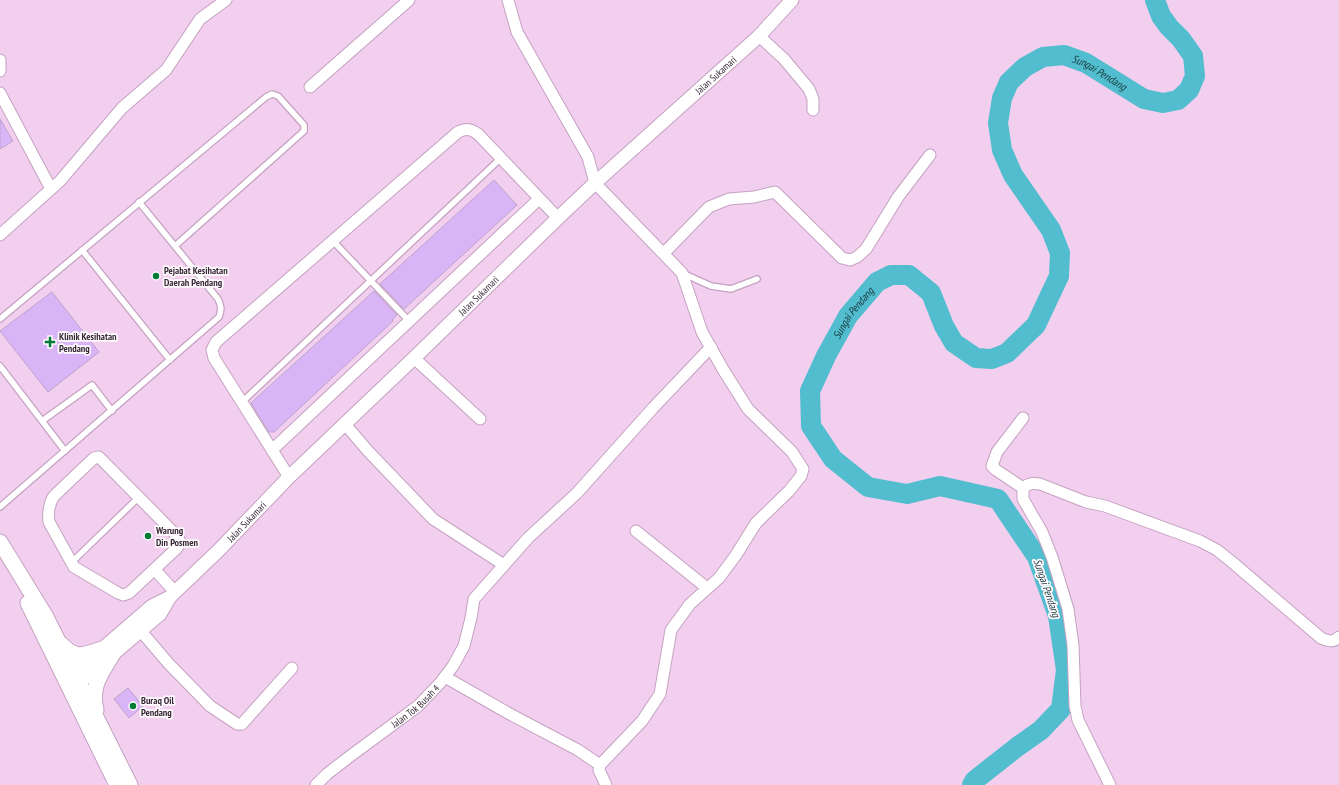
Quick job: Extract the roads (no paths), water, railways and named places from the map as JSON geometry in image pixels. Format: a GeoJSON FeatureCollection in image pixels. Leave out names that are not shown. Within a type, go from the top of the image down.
{"type":"FeatureCollection","features":[{"type":"Feature","properties":{"kind":"main road"},"geometry":{"type":"LineString","coordinates":[[2,552],[46,617],[58,640],[73,683],[117,785]]}},
{"type":"Feature","properties":{"kind":"main road"},"geometry":{"type":"LineString","coordinates":[[21,579],[29,607],[73,683],[101,727],[130,785]]}},
{"type":"Feature","properties":{"kind":"main road"},"geometry":{"type":"LineString","coordinates":[[58,640],[73,654],[108,651],[94,690],[95,704],[101,727]]}},
{"type":"Feature","properties":{"kind":"street"},"geometry":{"type":"LineString","coordinates":[[0,235],[60,182],[122,108],[166,70],[200,20],[226,0]]}},
{"type":"Feature","properties":{"kind":"street"},"geometry":{"type":"LineString","coordinates":[[310,86],[409,0]]}},
{"type":"Feature","properties":{"kind":"street"},"geometry":{"type":"LineString","coordinates":[[508,0],[517,32],[588,157],[595,183],[682,272],[702,332],[748,409],[792,452],[803,469],[801,476],[789,491],[756,523],[736,555],[719,578],[690,604],[671,630],[660,694],[642,721],[600,765],[599,770],[606,785]]}},
{"type":"Feature","properties":{"kind":"street","name":"Jalan Sukamari"},"geometry":{"type":"LineString","coordinates":[[73,683],[108,651],[152,606],[172,594],[218,551],[289,477],[344,423],[414,358],[595,183],[759,36],[792,0]]}},
{"type":"Feature","properties":{"kind":"street"},"geometry":{"type":"LineString","coordinates":[[759,36],[784,59],[809,89],[813,99],[813,110]]}},
{"type":"Feature","properties":{"kind":"street"},"geometry":{"type":"LineString","coordinates":[[0,60],[0,71]]}},
{"type":"Feature","properties":{"kind":"street"},"geometry":{"type":"LineString","coordinates":[[0,93],[51,189]]}},
{"type":"Feature","properties":{"kind":"street"},"geometry":{"type":"LineString","coordinates":[[289,477],[214,358],[212,350],[216,342],[458,132],[468,129],[473,131],[558,218]]}},
{"type":"Feature","properties":{"kind":"street"},"geometry":{"type":"LineString","coordinates":[[664,253],[710,207],[729,199],[754,197],[775,192],[842,258],[850,260],[857,257],[866,249],[898,197],[930,154]]}},
{"type":"Feature","properties":{"kind":"street"},"geometry":{"type":"LineString","coordinates":[[272,450],[539,199]]}},
{"type":"Feature","properties":{"kind":"street"},"geometry":{"type":"LineString","coordinates":[[344,423],[368,451],[433,519],[504,566],[528,538],[577,493],[653,408],[711,348]]}},
{"type":"Feature","properties":{"kind":"street"},"geometry":{"type":"LineString","coordinates":[[414,358],[480,419]]}},
{"type":"Feature","properties":{"kind":"street"},"geometry":{"type":"LineString","coordinates":[[1023,418],[997,452],[992,466],[1023,488]]}},
{"type":"Feature","properties":{"kind":"street"},"geometry":{"type":"LineString","coordinates":[[99,457],[139,497],[177,536],[180,542],[177,548],[155,570],[129,594],[124,595],[77,570],[71,564],[49,522],[48,516],[51,500],[54,496],[94,458],[99,457]]}},
{"type":"Feature","properties":{"kind":"street"},"geometry":{"type":"LineString","coordinates":[[1110,785],[1078,720],[1075,706],[1073,645],[1068,609],[1052,557],[1042,532],[1023,499],[1023,488],[1027,484],[1040,484],[1086,502],[1105,506],[1200,541],[1216,550],[1232,562],[1321,638],[1328,642],[1339,637]]}},
{"type":"Feature","properties":{"kind":"street"},"geometry":{"type":"LineString","coordinates":[[636,531],[707,588]]}},
{"type":"Feature","properties":{"kind":"street","name":"Jalan Tok Busah 4"},"geometry":{"type":"LineString","coordinates":[[316,785],[338,765],[418,706],[445,676],[453,666],[464,646],[474,599],[504,566]]}},
{"type":"Feature","properties":{"kind":"street"},"geometry":{"type":"LineString","coordinates":[[155,570],[172,594]]}},
{"type":"Feature","properties":{"kind":"street","name":"Jalan Sukamari"},"geometry":{"type":"LineString","coordinates":[[108,651],[140,630],[160,614],[172,594]]}},
{"type":"Feature","properties":{"kind":"street"},"geometry":{"type":"LineString","coordinates":[[140,630],[169,664],[210,706],[237,724],[242,724],[292,668]]}},
{"type":"Feature","properties":{"kind":"street"},"geometry":{"type":"LineString","coordinates":[[445,676],[508,713],[578,750],[600,765]]}},
{"type":"Feature","properties":{"kind":"lane"},"geometry":{"type":"LineString","coordinates":[[0,319],[266,97],[272,94],[278,96],[304,124],[304,131],[175,246]]}},
{"type":"Feature","properties":{"kind":"lane"},"geometry":{"type":"LineString","coordinates":[[242,402],[501,158]]}},
{"type":"Feature","properties":{"kind":"lane"},"geometry":{"type":"LineString","coordinates":[[0,507],[219,317],[222,311],[218,299],[140,202]]}},
{"type":"Feature","properties":{"kind":"lane"},"geometry":{"type":"LineString","coordinates":[[333,241],[409,321]]}},
{"type":"Feature","properties":{"kind":"lane"},"geometry":{"type":"LineString","coordinates":[[82,250],[170,360]]}},
{"type":"Feature","properties":{"kind":"lane"},"geometry":{"type":"LineString","coordinates":[[682,272],[711,286],[731,289],[757,279]]}},
{"type":"Feature","properties":{"kind":"lane"},"geometry":{"type":"LineString","coordinates":[[0,366],[65,451]]}},
{"type":"Feature","properties":{"kind":"lane"},"geometry":{"type":"LineString","coordinates":[[42,421],[92,385],[112,411]]}},
{"type":"Feature","properties":{"kind":"lane"},"geometry":{"type":"LineString","coordinates":[[71,564],[139,497]]}},
{"type":"Feature","properties":{"kind":"waterway","name":"Sungai Pendang"},"geometry":{"type":"LineString","coordinates":[[972,785],[975,780],[1041,730],[1061,709],[1066,670],[1058,616],[1037,557],[998,499],[940,486],[907,494],[868,487],[833,459],[811,426],[810,391],[826,356],[848,316],[877,282],[891,275],[909,275],[931,293],[944,326],[954,343],[976,358],[992,359],[1007,353],[1036,325],[1059,276],[1060,253],[1051,230],[1013,175],[1002,150],[998,123],[1002,98],[1009,82],[1025,67],[1043,57],[1064,55],[1086,63],[1144,99],[1163,103],[1178,100],[1189,90],[1195,76],[1193,56],[1181,39],[1161,16],[1155,0]]}},
{"type":"Feature","properties":{"kind":"place","name":"Pejabat Kesihatan Daerah Pendang"},"geometry":{"type":"Point","coordinates":[156,276]}},
{"type":"Feature","properties":{"kind":"place","name":"Klinik Kesihatan Pendang"},"geometry":{"type":"Point","coordinates":[50,342]}},
{"type":"Feature","properties":{"kind":"place","name":"Warung Din Posmen"},"geometry":{"type":"Point","coordinates":[148,536]}},
{"type":"Feature","properties":{"kind":"place","name":"Buraq Oil Pendang"},"geometry":{"type":"Point","coordinates":[133,706]}}]}
